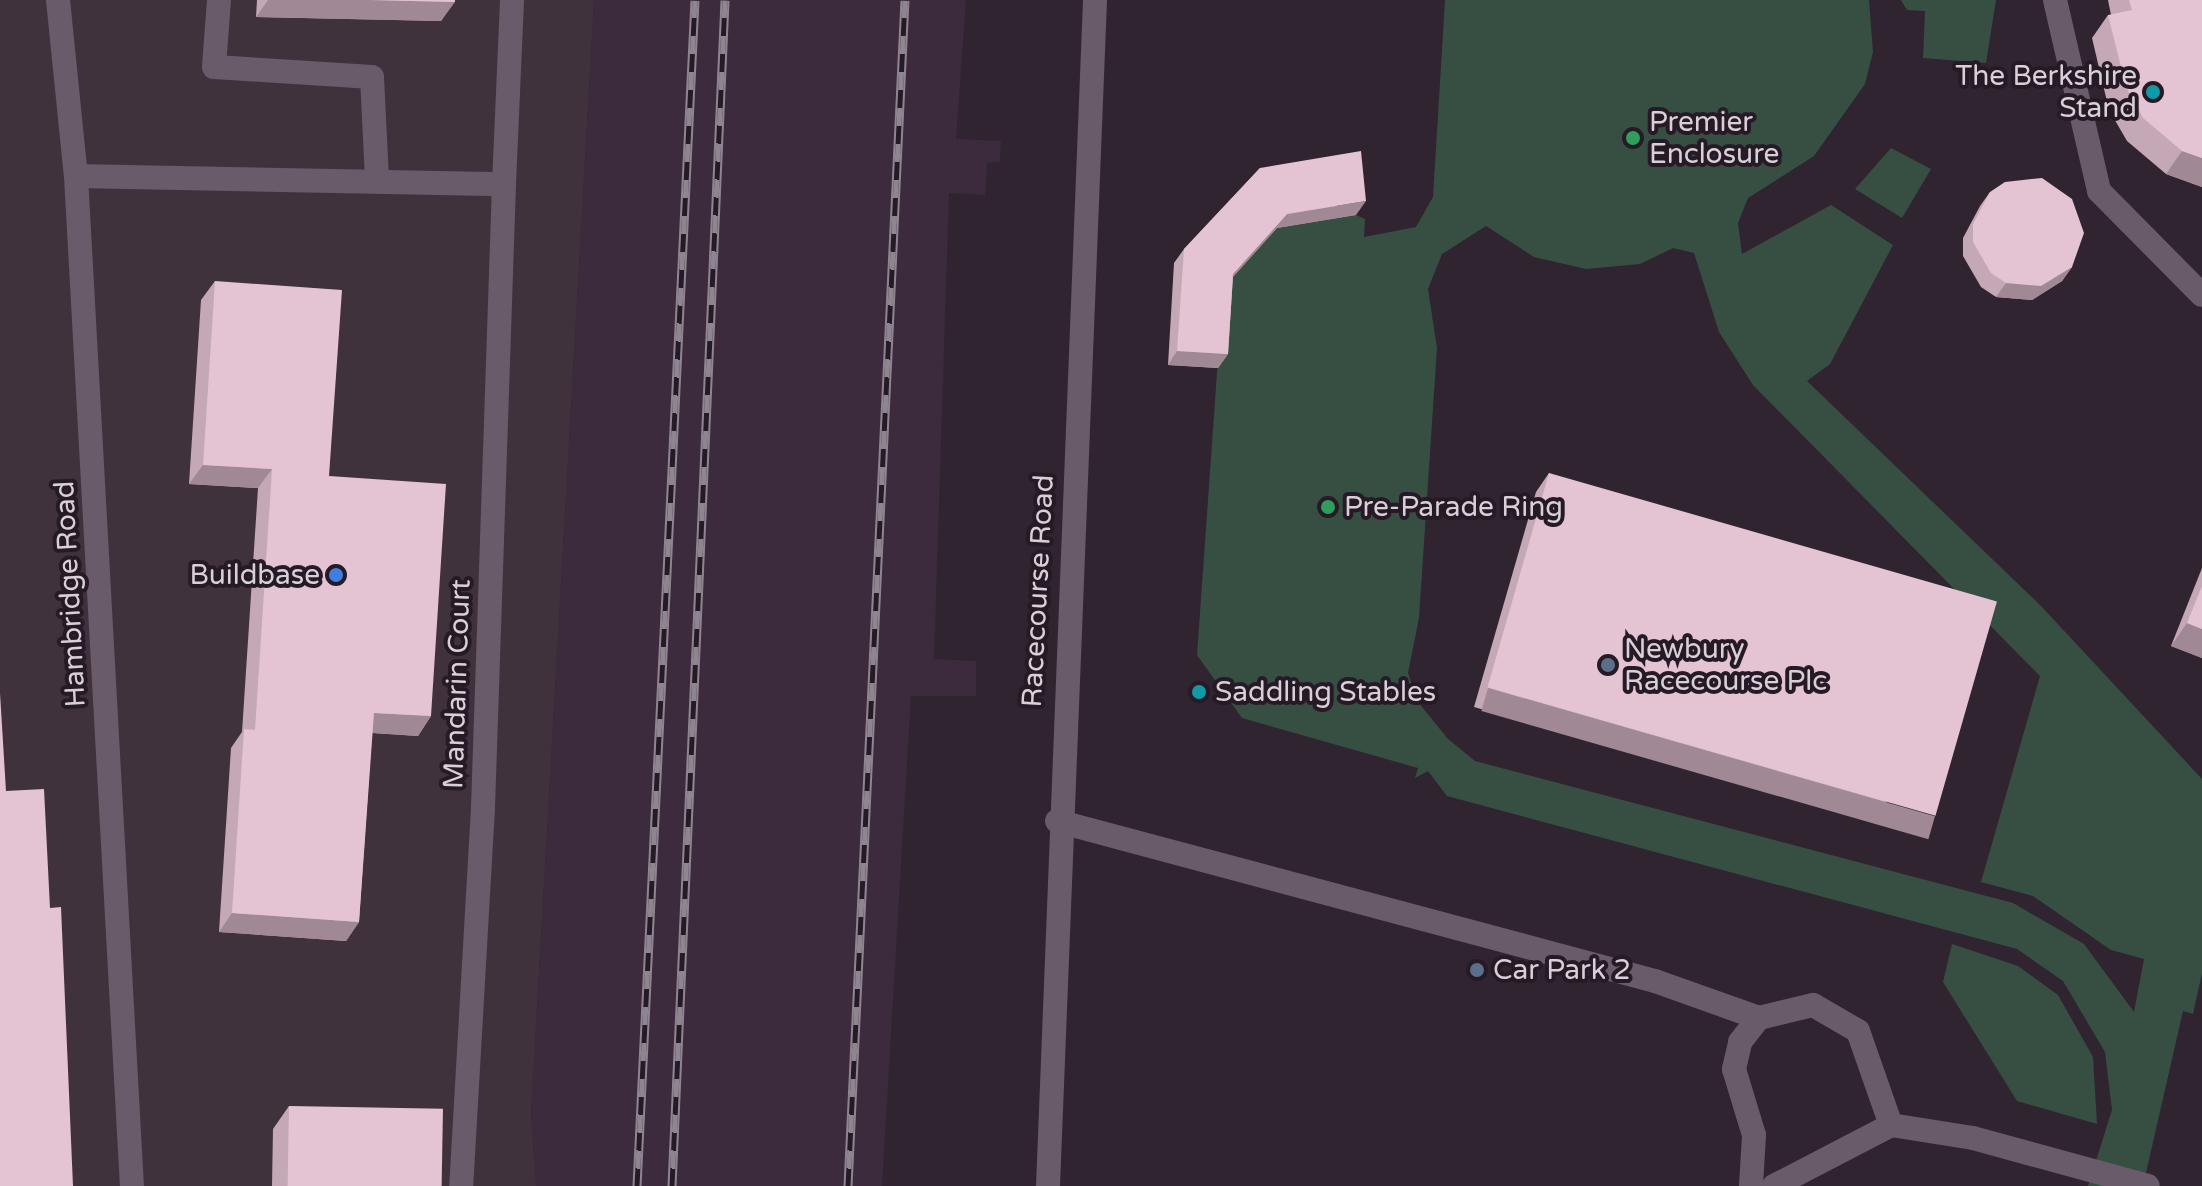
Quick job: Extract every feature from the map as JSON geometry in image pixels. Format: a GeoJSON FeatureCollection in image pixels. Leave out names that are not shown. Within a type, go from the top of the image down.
{"type":"FeatureCollection","features":[{"type":"Feature","properties":{"kind":"main road","name":"Hambridge Road"},"geometry":{"type":"LineString","coordinates":[[58,0],[76,176],[132,1186]]}},
{"type":"Feature","properties":{"kind":"main road"},"geometry":{"type":"LineString","coordinates":[[219,0],[214,67],[372,77],[377,180]]}},
{"type":"Feature","properties":{"kind":"main road","name":"Mandarin Court"},"geometry":{"type":"LineString","coordinates":[[461,1186],[483,808],[512,0]]}},
{"type":"Feature","properties":{"kind":"main road","name":"Racecourse Road"},"geometry":{"type":"LineString","coordinates":[[1048,1186],[1057,821],[1095,0]]}},
{"type":"Feature","properties":{"kind":"main road"},"geometry":{"type":"LineString","coordinates":[[2055,0],[2099,191],[2202,295]]}},
{"type":"Feature","properties":{"kind":"main road"},"geometry":{"type":"LineString","coordinates":[[76,176],[504,184]]}},
{"type":"Feature","properties":{"kind":"main road"},"geometry":{"type":"LineString","coordinates":[[1057,821],[1655,981],[1759,1018],[1813,1005],[1858,1031],[1891,1125]]}},
{"type":"Feature","properties":{"kind":"main road"},"geometry":{"type":"LineString","coordinates":[[1751,1186],[1754,1135],[1734,1069],[1740,1042],[1759,1018]]}},
{"type":"Feature","properties":{"kind":"main road"},"geometry":{"type":"LineString","coordinates":[[1774,1186],[1891,1125],[1973,1138],[2148,1186]]}},
{"type":"Feature","properties":{"kind":"shaded area"},"geometry":{"type":"Polygon","coordinates":[[[0,0],[594,0],[531,1113],[536,1186],[0,1186],[0,0]]]}},
{"type":"Feature","properties":{"kind":"shaded area"},"geometry":{"type":"Polygon","coordinates":[[[594,0],[966,0],[956,139],[1001,141],[1000,162],[987,163],[985,195],[949,193],[934,659],[976,661],[976,696],[911,696],[882,1186],[536,1186],[531,1113],[594,0]]]}},
{"type":"Feature","properties":{"kind":"green space"},"geometry":{"type":"Polygon","coordinates":[[[1445,0],[1869,0],[1873,52],[1865,84],[1814,156],[1748,198],[1738,223],[1742,254],[1831,205],[1893,245],[1830,364],[1807,381],[2041,606],[2202,779],[2202,973],[2193,1014],[2183,1011],[2143,1186],[2088,1186],[2112,1110],[2105,1052],[2063,981],[2017,949],[1447,796],[1428,771],[1415,778],[1418,768],[1242,718],[1197,655],[1223,288],[1277,228],[1356,215],[1365,219],[1364,237],[1416,227],[1433,197],[1445,0]],[[1486,226],[1442,254],[1428,289],[1437,348],[1419,618],[1408,673],[1418,702],[1448,739],[1475,761],[2013,903],[2084,944],[2134,1012],[2144,959],[2111,950],[2033,896],[1981,882],[2040,676],[1753,385],[1719,332],[1694,253],[1673,248],[1640,264],[1586,269],[1534,257],[1486,226]]]}},
{"type":"Feature","properties":{"kind":"green space"},"geometry":{"type":"Polygon","coordinates":[[[1901,0],[1996,0],[1986,63],[1923,58],[1925,11],[1907,10],[1901,0]]]}},
{"type":"Feature","properties":{"kind":"green space"},"geometry":{"type":"Polygon","coordinates":[[[1891,148],[1931,169],[1902,218],[1855,189],[1891,148]]]}},
{"type":"Feature","properties":{"kind":"green space"},"geometry":{"type":"Polygon","coordinates":[[[1952,944],[2018,966],[2058,995],[2093,1057],[2097,1124],[2017,1101],[1943,982],[1952,944]]]}},
{"type":"Feature","properties":{"kind":"building"},"geometry":{"type":"Polygon","coordinates":[[[370,0],[455,0],[455,2],[370,0]]]}},
{"type":"Feature","properties":{"kind":"building","name":"The Berkshire Stand"},"geometry":{"type":"Polygon","coordinates":[[[2129,0],[2202,0],[2202,158],[2182,151],[2143,118],[2126,87],[2108,15],[2132,10],[2129,0]]]}},
{"type":"Feature","properties":{"kind":"building"},"geometry":{"type":"Polygon","coordinates":[[[1361,151],[1366,201],[1287,214],[1233,274],[1228,354],[1177,351],[1184,249],[1260,168],[1361,151]]]}},
{"type":"Feature","properties":{"kind":"building"},"geometry":{"type":"Polygon","coordinates":[[[2042,178],[2072,199],[2084,233],[2072,267],[2041,286],[2006,283],[1991,273],[1973,242],[1973,224],[1990,192],[2005,182],[2042,178]]]}},
{"type":"Feature","properties":{"kind":"building"},"geometry":{"type":"Polygon","coordinates":[[[215,281],[342,290],[329,476],[446,484],[431,716],[374,713],[359,922],[232,913],[244,729],[255,730],[272,469],[203,465],[215,281]]]}},
{"type":"Feature","properties":{"kind":"building"},"geometry":{"type":"Polygon","coordinates":[[[1549,473],[1997,601],[1935,816],[1488,687],[1549,473]]]}},
{"type":"Feature","properties":{"kind":"building"},"geometry":{"type":"Polygon","coordinates":[[[2202,586],[2202,629],[2187,623],[2202,586]]]}},
{"type":"Feature","properties":{"kind":"building"},"geometry":{"type":"Polygon","coordinates":[[[0,693],[6,791],[44,789],[50,908],[61,907],[73,1186],[0,1186],[0,693]]]}},
{"type":"Feature","properties":{"kind":"building"},"geometry":{"type":"Polygon","coordinates":[[[289,1106],[443,1109],[442,1186],[288,1186],[289,1106]]]}},
{"type":"Feature","properties":{"kind":"railway"},"geometry":{"type":"LineString","coordinates":[[637,1186],[695,0]]}},
{"type":"Feature","properties":{"kind":"railway"},"geometry":{"type":"LineString","coordinates":[[672,1186],[725,0]]}},
{"type":"Feature","properties":{"kind":"railway"},"geometry":{"type":"LineString","coordinates":[[848,1186],[905,0]]}},
{"type":"Feature","properties":{"kind":"place","name":"The Berkshire Stand"},"geometry":{"type":"Point","coordinates":[2153,92]}},
{"type":"Feature","properties":{"kind":"place","name":"Premier Enclosure"},"geometry":{"type":"Point","coordinates":[1633,138]}},
{"type":"Feature","properties":{"kind":"place","name":"Pre-Parade Ring"},"geometry":{"type":"Point","coordinates":[1328,507]}},
{"type":"Feature","properties":{"kind":"place","name":"Buildbase"},"geometry":{"type":"Point","coordinates":[336,575]}},
{"type":"Feature","properties":{"kind":"place","name":"Newbury Racecourse Plc"},"geometry":{"type":"Point","coordinates":[1608,665]}},
{"type":"Feature","properties":{"kind":"place","name":"Saddling Stables"},"geometry":{"type":"Point","coordinates":[1199,692]}},
{"type":"Feature","properties":{"kind":"place","name":"Car Park 2"},"geometry":{"type":"Point","coordinates":[1477,970]}}]}
